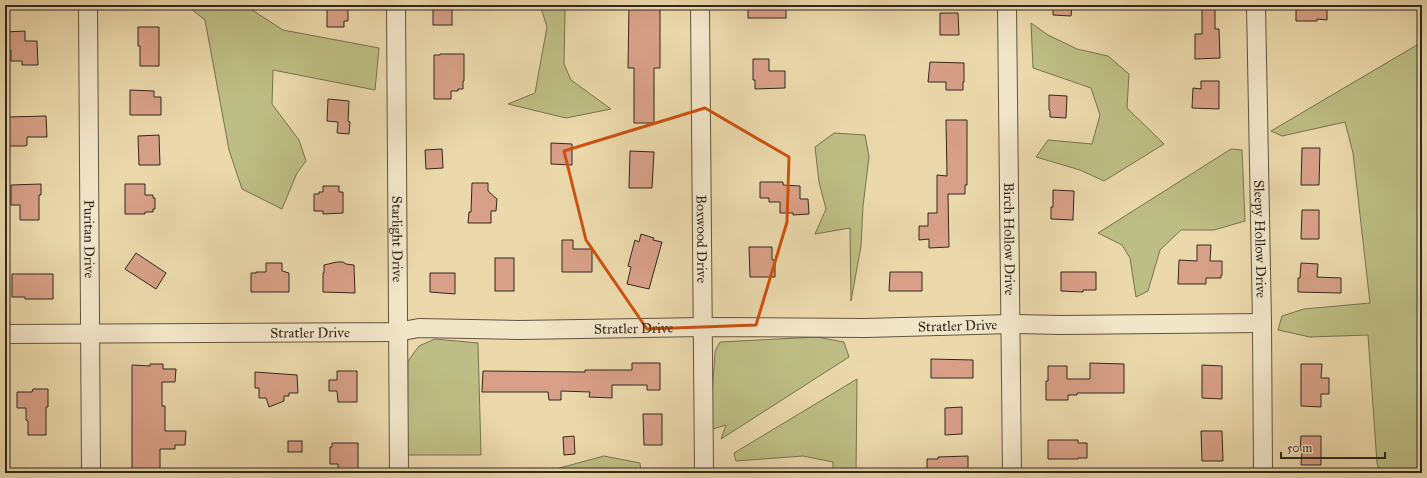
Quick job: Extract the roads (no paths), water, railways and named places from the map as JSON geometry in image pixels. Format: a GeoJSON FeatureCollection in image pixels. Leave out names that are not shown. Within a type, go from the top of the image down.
{"type":"FeatureCollection","features":[{"type":"Feature","properties":{"kind":"street","name":"Puritan Drive"},"geometry":{"type":"LineString","coordinates":[[88,5],[91,473]]}},
{"type":"Feature","properties":{"kind":"street","name":"Starlight Drive"},"geometry":{"type":"LineString","coordinates":[[396,5],[399,473]]}},
{"type":"Feature","properties":{"kind":"street","name":"Boxwood Drive"},"geometry":{"type":"LineString","coordinates":[[700,5],[704,473]]}},
{"type":"Feature","properties":{"kind":"street","name":"Birch Hollow Drive"},"geometry":{"type":"LineString","coordinates":[[1006,5],[1012,473]]}},
{"type":"Feature","properties":{"kind":"street","name":"Sleepy Hollow Drive"},"geometry":{"type":"LineString","coordinates":[[1256,5],[1262,323],[1263,473]]}},
{"type":"Feature","properties":{"kind":"street","name":"Stratler Drive"},"geometry":{"type":"LineString","coordinates":[[5,334],[398,332],[420,328],[519,330],[703,327],[866,328],[1011,324],[1262,323]]}}]}
